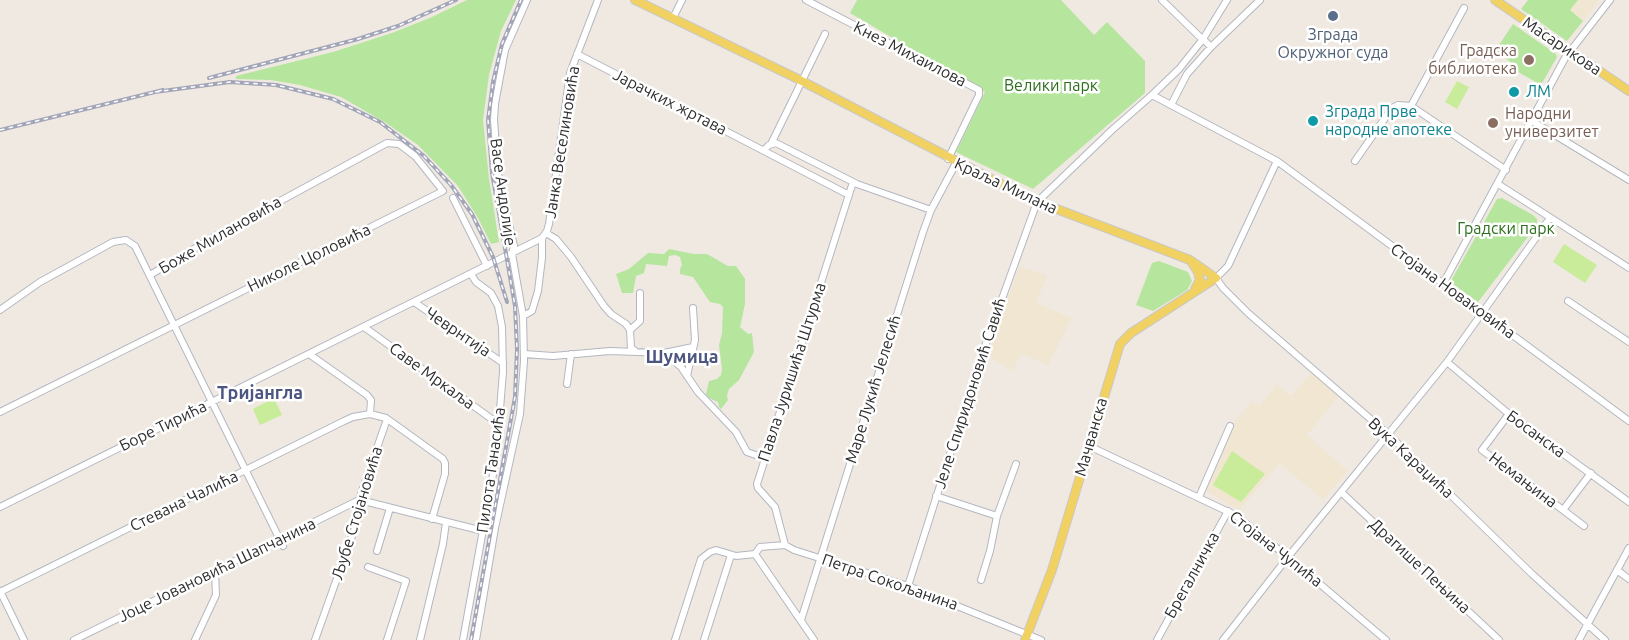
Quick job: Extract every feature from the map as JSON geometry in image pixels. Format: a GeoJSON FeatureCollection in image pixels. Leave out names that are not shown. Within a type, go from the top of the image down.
{"type":"FeatureCollection","features":[{"type":"Feature","properties":{"kind":"main road","name":"Краља Милана"},"geometry":{"type":"LineString","coordinates":[[635,0],[802,81],[1037,202],[1190,260],[1216,278]]}},
{"type":"Feature","properties":{"kind":"main road","name":"Краља Милана"},"geometry":{"type":"LineString","coordinates":[[643,0],[654,8]]}},
{"type":"Feature","properties":{"kind":"main road","name":"Масарикова"},"geometry":{"type":"LineString","coordinates":[[1495,0],[1629,92]]}},
{"type":"Feature","properties":{"kind":"main road"},"geometry":{"type":"LineString","coordinates":[[1190,260],[1200,280],[1195,290]]}},
{"type":"Feature","properties":{"kind":"main road","name":"Мачванска"},"geometry":{"type":"LineString","coordinates":[[1026,637],[1052,570],[1120,344],[1131,333],[1216,278]]}},
{"type":"Feature","properties":{"kind":"street","name":"Васе Андолије"},"geometry":{"type":"LineString","coordinates":[[476,640],[495,528],[520,414],[524,354],[523,316],[512,254],[514,246],[498,174],[494,120],[505,50],[527,0]]}},
{"type":"Feature","properties":{"kind":"street","name":"Јанка Веселиновића"},"geometry":{"type":"LineString","coordinates":[[512,254],[544,235],[567,92],[577,54],[598,0]]}},
{"type":"Feature","properties":{"kind":"street","name":"Јанка Веселиновића"},"geometry":{"type":"LineString","coordinates":[[593,14],[604,0]]}},
{"type":"Feature","properties":{"kind":"street"},"geometry":{"type":"LineString","coordinates":[[674,18],[682,0]]}},
{"type":"Feature","properties":{"kind":"street","name":"Кнез Михаилова"},"geometry":{"type":"LineString","coordinates":[[806,0],[979,90],[952,160]]}},
{"type":"Feature","properties":{"kind":"street"},"geometry":{"type":"LineString","coordinates":[[1162,0],[1211,47]]}},
{"type":"Feature","properties":{"kind":"street"},"geometry":{"type":"LineString","coordinates":[[1037,202],[1185,62],[1203,39],[1227,0]]}},
{"type":"Feature","properties":{"kind":"street"},"geometry":{"type":"LineString","coordinates":[[1171,105],[1187,74],[1211,47],[1260,0]]}},
{"type":"Feature","properties":{"kind":"street"},"geometry":{"type":"LineString","coordinates":[[1443,282],[1570,51],[1610,0]]}},
{"type":"Feature","properties":{"kind":"street"},"geometry":{"type":"LineString","coordinates":[[1414,108],[1464,8]]}},
{"type":"Feature","properties":{"kind":"street"},"geometry":{"type":"LineString","coordinates":[[764,150],[771,144],[825,34]]}},
{"type":"Feature","properties":{"kind":"street","name":"Јарачких жртава"},"geometry":{"type":"LineString","coordinates":[[577,54],[849,195]]}},
{"type":"Feature","properties":{"kind":"street","name":"Стојана Новаковића"},"geometry":{"type":"LineString","coordinates":[[1152,95],[1277,161],[1629,421]]}},
{"type":"Feature","properties":{"kind":"street"},"geometry":{"type":"LineString","coordinates":[[1355,161],[1392,108],[1398,105],[1414,108],[1506,170]]}},
{"type":"Feature","properties":{"kind":"street"},"geometry":{"type":"LineString","coordinates":[[1532,121],[1629,180]]}},
{"type":"Feature","properties":{"kind":"street","name":"Боже Милановића"},"geometry":{"type":"LineString","coordinates":[[0,310],[40,282],[118,240],[126,240],[135,246],[150,275],[212,238],[387,143],[399,144],[415,156],[443,191]]}},
{"type":"Feature","properties":{"kind":"street"},"geometry":{"type":"LineString","coordinates":[[771,144],[780,145],[853,182],[931,210]]}},
{"type":"Feature","properties":{"kind":"street","name":"Маре Лукић Јелесић"},"geometry":{"type":"LineString","coordinates":[[801,620],[931,210],[952,160]]}},
{"type":"Feature","properties":{"kind":"street"},"geometry":{"type":"LineString","coordinates":[[1216,278],[1228,266],[1277,161]]}},
{"type":"Feature","properties":{"kind":"street"},"geometry":{"type":"LineString","coordinates":[[849,195],[853,182]]}},
{"type":"Feature","properties":{"kind":"street"},"geometry":{"type":"LineString","coordinates":[[1498,184],[1629,268]]}},
{"type":"Feature","properties":{"kind":"street","name":"Николе Цоловића"},"geometry":{"type":"LineString","coordinates":[[0,412],[443,191]]}},
{"type":"Feature","properties":{"kind":"street","name":"Павла Јуришића Штурма"},"geometry":{"type":"LineString","coordinates":[[785,544],[775,507],[757,484],[849,195]]}},
{"type":"Feature","properties":{"kind":"street"},"geometry":{"type":"LineString","coordinates":[[453,198],[487,266]]}},
{"type":"Feature","properties":{"kind":"street","name":"Јеле Спиридоновић Савић"},"geometry":{"type":"LineString","coordinates":[[908,586],[986,341],[1037,202]]}},
{"type":"Feature","properties":{"kind":"street"},"geometry":{"type":"LineString","coordinates":[[1223,640],[1288,556],[1447,362],[1550,218]]}},
{"type":"Feature","properties":{"kind":"street","name":"Васе Андолије"},"geometry":{"type":"LineString","coordinates":[[523,316],[532,311],[538,291],[544,235]]}},
{"type":"Feature","properties":{"kind":"street"},"geometry":{"type":"LineString","coordinates":[[544,235],[556,239],[604,306],[626,324],[630,330],[631,348],[635,352]]}},
{"type":"Feature","properties":{"kind":"street","name":"Боре Тирића"},"geometry":{"type":"LineString","coordinates":[[0,507],[512,254]]}},
{"type":"Feature","properties":{"kind":"street","name":"Пилота Танасића"},"geometry":{"type":"LineString","coordinates":[[463,640],[496,458],[503,363],[502,327],[498,306],[491,294],[476,282],[471,274]]}},
{"type":"Feature","properties":{"kind":"street"},"geometry":{"type":"LineString","coordinates":[[150,275],[283,546]]}},
{"type":"Feature","properties":{"kind":"street","name":"Вука Караџића"},"geometry":{"type":"LineString","coordinates":[[1216,278],[1248,313],[1389,435],[1605,640]]}},
{"type":"Feature","properties":{"kind":"street"},"geometry":{"type":"LineString","coordinates":[[630,330],[640,321],[640,293]]}},
{"type":"Feature","properties":{"kind":"street"},"geometry":{"type":"LineString","coordinates":[[1568,301],[1629,342]]}},
{"type":"Feature","properties":{"kind":"street","name":"Чеврнтија"},"geometry":{"type":"LineString","coordinates":[[414,302],[503,363]]}},
{"type":"Feature","properties":{"kind":"street"},"geometry":{"type":"LineString","coordinates":[[687,376],[695,340],[693,308]]}},
{"type":"Feature","properties":{"kind":"street","name":"Саве Мркаља"},"geometry":{"type":"LineString","coordinates":[[364,327],[500,425]]}},
{"type":"Feature","properties":{"kind":"street"},"geometry":{"type":"LineString","coordinates":[[524,354],[554,356],[610,351],[664,353],[693,347]]}},
{"type":"Feature","properties":{"kind":"street"},"geometry":{"type":"LineString","coordinates":[[664,353],[671,357],[698,392],[736,432],[747,452],[764,459]]}},
{"type":"Feature","properties":{"kind":"street"},"geometry":{"type":"LineString","coordinates":[[309,354],[370,398],[370,414],[387,419],[443,459],[445,474],[432,519]]}},
{"type":"Feature","properties":{"kind":"street"},"geometry":{"type":"LineString","coordinates":[[567,384],[571,354]]}},
{"type":"Feature","properties":{"kind":"street","name":"Босанска"},"geometry":{"type":"LineString","coordinates":[[1447,362],[1509,414],[1629,502]]}},
{"type":"Feature","properties":{"kind":"street","name":"Стевана Чалића"},"geometry":{"type":"LineString","coordinates":[[0,592],[353,417],[370,414]]}},
{"type":"Feature","properties":{"kind":"street","name":"Немањина"},"geometry":{"type":"LineString","coordinates":[[1509,414],[1482,450],[1563,510],[1590,473]]}},
{"type":"Feature","properties":{"kind":"street","name":"Љубе Стојановића"},"geometry":{"type":"LineString","coordinates":[[315,640],[387,419]]}},
{"type":"Feature","properties":{"kind":"street"},"geometry":{"type":"LineString","coordinates":[[1199,497],[1230,426]]}},
{"type":"Feature","properties":{"kind":"street","name":"Стојана Чупића"},"geometry":{"type":"LineString","coordinates":[[1089,446],[1228,511],[1288,556],[1386,640]]}},
{"type":"Feature","properties":{"kind":"street"},"geometry":{"type":"LineString","coordinates":[[981,580],[997,516],[1016,464]]}},
{"type":"Feature","properties":{"kind":"street","name":"Драгише Пењина"},"geometry":{"type":"LineString","coordinates":[[1341,492],[1499,640]]}},
{"type":"Feature","properties":{"kind":"street"},"geometry":{"type":"LineString","coordinates":[[936,496],[997,516]]}},
{"type":"Feature","properties":{"kind":"street"},"geometry":{"type":"LineString","coordinates":[[361,501],[483,531]]}},
{"type":"Feature","properties":{"kind":"street","name":"Јоце Јовановића Шапчанина"},"geometry":{"type":"LineString","coordinates":[[74,640],[361,501]]}},
{"type":"Feature","properties":{"kind":"street"},"geometry":{"type":"LineString","coordinates":[[377,551],[390,508]]}},
{"type":"Feature","properties":{"kind":"street"},"geometry":{"type":"LineString","coordinates":[[1563,510],[1584,526]]}},
{"type":"Feature","properties":{"kind":"street","name":"Брегалничка"},"geometry":{"type":"LineString","coordinates":[[1157,640],[1228,511]]}},
{"type":"Feature","properties":{"kind":"street"},"geometry":{"type":"LineString","coordinates":[[420,640],[443,544],[446,522]]}},
{"type":"Feature","properties":{"kind":"street"},"geometry":{"type":"LineString","coordinates":[[675,640],[701,560],[710,552],[716,550],[731,555],[754,554],[760,547],[785,544]]}},
{"type":"Feature","properties":{"kind":"street","name":"Петра Сокољанина"},"geometry":{"type":"LineString","coordinates":[[785,544],[794,550],[908,586],[1026,637],[1041,640]]}},
{"type":"Feature","properties":{"kind":"street"},"geometry":{"type":"LineString","coordinates":[[1579,640],[1629,548]]}},
{"type":"Feature","properties":{"kind":"street"},"geometry":{"type":"LineString","coordinates":[[754,554],[814,640]]}},
{"type":"Feature","properties":{"kind":"street"},"geometry":{"type":"LineString","coordinates":[[704,640],[731,555]]}},
{"type":"Feature","properties":{"kind":"street"},"geometry":{"type":"LineString","coordinates":[[368,567],[405,581],[387,640]]}},
{"type":"Feature","properties":{"kind":"street"},"geometry":{"type":"LineString","coordinates":[[195,640],[216,595],[215,570]]}},
{"type":"Feature","properties":{"kind":"street"},"geometry":{"type":"LineString","coordinates":[[1617,570],[1629,579]]}},
{"type":"Feature","properties":{"kind":"street"},"geometry":{"type":"LineString","coordinates":[[0,592],[24,640]]}},
{"type":"Feature","properties":{"kind":"shaded area"},"geometry":{"type":"Polygon","coordinates":[[[1578,0],[1599,0],[1583,21],[1569,10],[1578,0]]]}},
{"type":"Feature","properties":{"kind":"shaded area"},"geometry":{"type":"Polygon","coordinates":[[[1019,266],[1047,276],[1036,303],[1072,318],[1048,365],[1021,354],[1012,371],[988,355],[1019,266]]]}},
{"type":"Feature","properties":{"kind":"shaded area"},"geometry":{"type":"Polygon","coordinates":[[[1312,372],[1339,395],[1307,435],[1348,471],[1323,500],[1280,463],[1239,510],[1205,490],[1234,423],[1252,401],[1259,406],[1277,384],[1291,396],[1312,372]]]}},
{"type":"Feature","properties":{"kind":"green space"},"geometry":{"type":"Polygon","coordinates":[[[467,0],[516,0],[501,31],[489,75],[483,120],[499,242],[491,244],[458,186],[418,145],[386,123],[341,97],[300,85],[270,80],[236,79],[236,76],[333,52],[392,33],[467,0]]]}},
{"type":"Feature","properties":{"kind":"green space","name":"Велики парк"},"geometry":{"type":"Polygon","coordinates":[[[857,0],[1061,0],[1094,35],[1107,22],[1145,61],[1145,93],[1033,189],[956,152],[985,92],[850,13],[857,0]]]}},
{"type":"Feature","properties":{"kind":"green space"},"geometry":{"type":"Polygon","coordinates":[[[1528,0],[1578,0],[1570,10],[1583,21],[1567,41],[1521,9],[1528,0]]]}},
{"type":"Feature","properties":{"kind":"green space"},"geometry":{"type":"Polygon","coordinates":[[[1513,24],[1556,54],[1557,57],[1541,85],[1513,69],[1512,63],[1495,51],[1513,24]]]}},
{"type":"Feature","properties":{"kind":"green space"},"geometry":{"type":"Polygon","coordinates":[[[1457,81],[1469,87],[1457,109],[1445,102],[1457,81]]]}},
{"type":"Feature","properties":{"kind":"green space","name":"Градски парк"},"geometry":{"type":"Polygon","coordinates":[[[1502,198],[1533,215],[1537,219],[1537,225],[1478,302],[1453,284],[1452,279],[1497,199],[1502,198]]]}},
{"type":"Feature","properties":{"kind":"green space"},"geometry":{"type":"Polygon","coordinates":[[[1564,244],[1597,265],[1585,283],[1553,262],[1564,244]]]}},
{"type":"Feature","properties":{"kind":"green space"},"geometry":{"type":"Polygon","coordinates":[[[669,249],[707,254],[728,266],[736,266],[745,279],[745,304],[740,327],[748,334],[752,333],[754,352],[739,380],[729,389],[728,400],[721,409],[718,402],[706,394],[709,381],[721,375],[719,345],[723,307],[710,302],[693,277],[680,274],[682,265],[680,257],[675,255],[669,256],[667,266],[646,264],[644,273],[636,276],[633,293],[622,293],[616,274],[629,269],[648,253],[664,254],[669,249]]]}},
{"type":"Feature","properties":{"kind":"green space"},"geometry":{"type":"Polygon","coordinates":[[[1159,261],[1188,272],[1192,281],[1187,290],[1153,311],[1136,305],[1152,263],[1159,261]]]}},
{"type":"Feature","properties":{"kind":"green space"},"geometry":{"type":"Polygon","coordinates":[[[274,398],[282,415],[260,425],[253,409],[274,398]]]}},
{"type":"Feature","properties":{"kind":"green space"},"geometry":{"type":"Polygon","coordinates":[[[1232,451],[1265,474],[1241,502],[1213,485],[1232,451]]]}},
{"type":"Feature","properties":{"kind":"railway"},"geometry":{"type":"LineString","coordinates":[[209,78],[358,39],[398,26],[456,0]]}},
{"type":"Feature","properties":{"kind":"railway"},"geometry":{"type":"LineString","coordinates":[[471,640],[515,397],[517,349],[515,306],[492,173],[488,120],[493,82],[502,44],[521,0]]}},
{"type":"Feature","properties":{"kind":"railway"},"geometry":{"type":"LineString","coordinates":[[155,92],[230,82],[276,85],[333,99],[380,122],[424,156],[451,185],[472,214],[493,257],[507,302]]}},
{"type":"Feature","properties":{"kind":"railway"},"geometry":{"type":"LineString","coordinates":[[0,130],[163,90]]}},
{"type":"Feature","properties":{"kind":"place","name":"Зграда Окружног суда"},"geometry":{"type":"Point","coordinates":[1333,16]}},
{"type":"Feature","properties":{"kind":"place","name":"Градска библиотека"},"geometry":{"type":"Point","coordinates":[1529,60]}},
{"type":"Feature","properties":{"kind":"place","name":"ЛМ"},"geometry":{"type":"Point","coordinates":[1514,92]}},
{"type":"Feature","properties":{"kind":"place","name":"Зграда Прве народне апотеке"},"geometry":{"type":"Point","coordinates":[1313,121]}},
{"type":"Feature","properties":{"kind":"place","name":"Народни универзитет"},"geometry":{"type":"Point","coordinates":[1493,123]}},
{"type":"Feature","properties":{"kind":"district","name":"Шумица"},"geometry":{"type":"Point","coordinates":[682,357]}},
{"type":"Feature","properties":{"kind":"district","name":"Тријангла"},"geometry":{"type":"Point","coordinates":[260,393]}}]}
